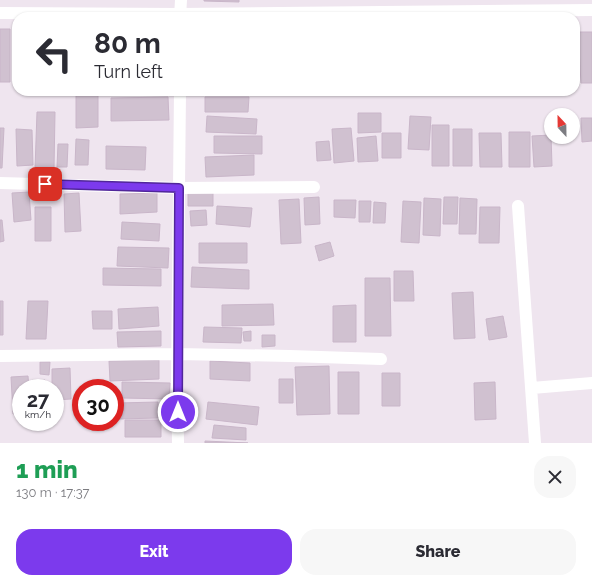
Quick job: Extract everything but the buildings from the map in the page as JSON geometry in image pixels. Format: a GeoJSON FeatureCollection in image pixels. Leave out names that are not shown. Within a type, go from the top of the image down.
{"type":"FeatureCollection","features":[{"type":"Feature","properties":{"kind":"street"},"geometry":{"type":"LineString","coordinates":[[180,12],[181,0]]}},
{"type":"Feature","properties":{"kind":"street"},"geometry":{"type":"LineString","coordinates":[[455,12],[592,10]]}},
{"type":"Feature","properties":{"kind":"street"},"geometry":{"type":"LineString","coordinates":[[0,13],[12,13]]}},
{"type":"Feature","properties":{"kind":"street"},"geometry":{"type":"LineString","coordinates":[[178,443],[177,354],[180,96]]}},
{"type":"Feature","properties":{"kind":"street"},"geometry":{"type":"LineString","coordinates":[[0,183],[179,188],[314,187]]}},
{"type":"Feature","properties":{"kind":"street"},"geometry":{"type":"LineString","coordinates":[[518,206],[535,443]]}},
{"type":"Feature","properties":{"kind":"street"},"geometry":{"type":"LineString","coordinates":[[0,356],[177,354],[380,359]]}},
{"type":"Feature","properties":{"kind":"street"},"geometry":{"type":"LineString","coordinates":[[532,388],[592,383]]}},
{"type":"Feature","properties":{"kind":"route"},"geometry":{"type":"LineString","coordinates":[[45,184],[179,188],[177,354],[178,412]]}}]}
